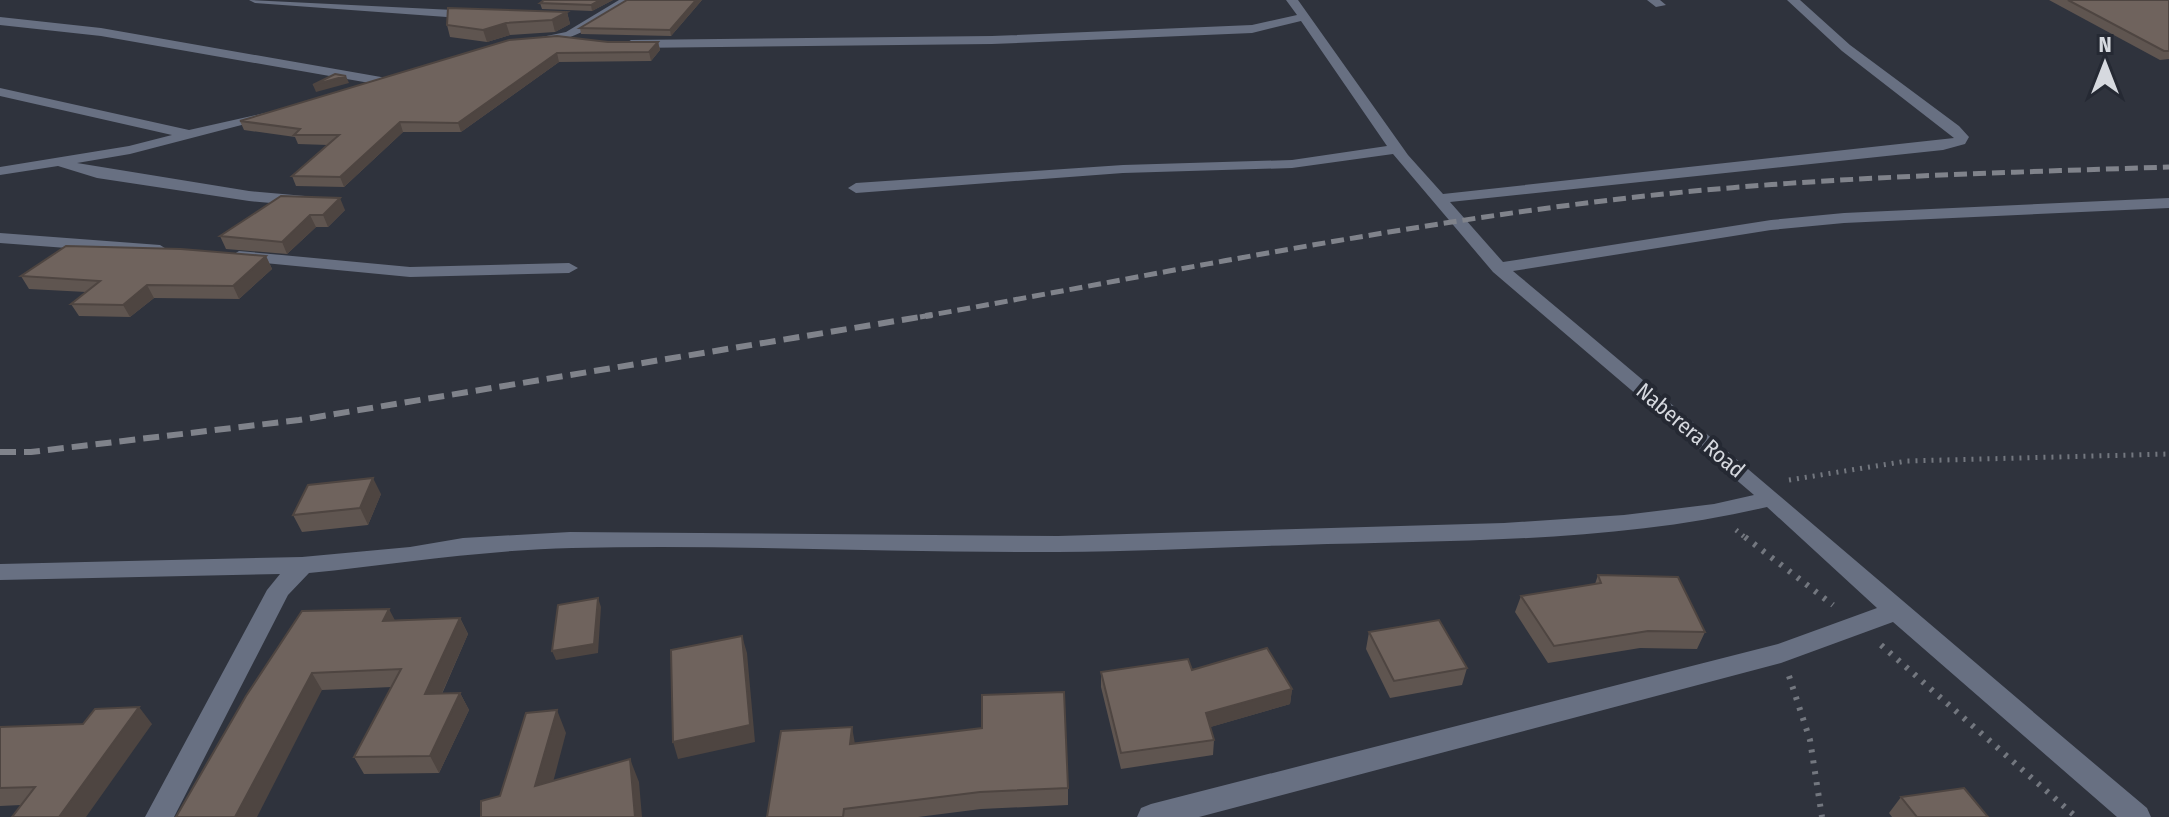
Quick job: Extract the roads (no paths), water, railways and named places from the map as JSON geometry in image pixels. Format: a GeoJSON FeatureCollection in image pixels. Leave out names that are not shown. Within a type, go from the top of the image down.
{"type":"FeatureCollection","features":[{"type":"Feature","properties":{"kind":"street"},"geometry":{"type":"LineString","coordinates":[[255,0],[309,6],[493,15]]}},
{"type":"Feature","properties":{"kind":"street"},"geometry":{"type":"LineString","coordinates":[[559,38],[627,0]]}},
{"type":"Feature","properties":{"kind":"street","name":"Naberera Road"},"geometry":{"type":"LineString","coordinates":[[1292,0],[1397,149],[1499,268],[1764,492],[1896,611],[2137,817]]}},
{"type":"Feature","properties":{"kind":"street"},"geometry":{"type":"LineString","coordinates":[[1438,199],[1943,146],[1960,141],[1962,137],[1954,129],[1833,38],[1793,0]]}},
{"type":"Feature","properties":{"kind":"street"},"geometry":{"type":"LineString","coordinates":[[611,44],[992,40],[1252,29],[1280,25],[1302,17]]}},
{"type":"Feature","properties":{"kind":"street"},"geometry":{"type":"LineString","coordinates":[[568,18],[599,18]]}},
{"type":"Feature","properties":{"kind":"street"},"geometry":{"type":"LineString","coordinates":[[0,21],[101,32],[387,78],[353,89]]}},
{"type":"Feature","properties":{"kind":"street"},"geometry":{"type":"LineString","coordinates":[[523,40],[559,38],[585,41]]}},
{"type":"Feature","properties":{"kind":"street"},"geometry":{"type":"LineString","coordinates":[[0,92],[191,135]]}},
{"type":"Feature","properties":{"kind":"street"},"geometry":{"type":"LineString","coordinates":[[0,171],[130,150],[273,112]]}},
{"type":"Feature","properties":{"kind":"street"},"geometry":{"type":"LineString","coordinates":[[856,188],[1123,169],[1292,164],[1397,149]]}},
{"type":"Feature","properties":{"kind":"street"},"geometry":{"type":"LineString","coordinates":[[61,162],[97,173],[249,196],[324,202]]}},
{"type":"Feature","properties":{"kind":"street"},"geometry":{"type":"LineString","coordinates":[[1499,268],[1771,225],[1844,218],[2169,203]]}},
{"type":"Feature","properties":{"kind":"street"},"geometry":{"type":"LineString","coordinates":[[0,238],[178,252]]}},
{"type":"Feature","properties":{"kind":"street"},"geometry":{"type":"LineString","coordinates":[[223,255],[410,272],[569,268]]}},
{"type":"Feature","properties":{"kind":"street"},"geometry":{"type":"LineString","coordinates":[[0,572],[302,565],[410,555],[463,546],[570,540],[1058,544],[1504,531],[1624,523],[1714,512],[1764,492]]}},
{"type":"Feature","properties":{"kind":"street"},"geometry":{"type":"LineString","coordinates":[[159,817],[279,590],[302,565]]}},
{"type":"Feature","properties":{"kind":"street"},"geometry":{"type":"LineString","coordinates":[[1151,817],[1781,653],[1896,611]]}},
{"type":"Feature","properties":{"kind":"railway"},"geometry":{"type":"LineString","coordinates":[[921,317],[1372,235],[1645,196],[1841,180],[2169,167]]}},
{"type":"Feature","properties":{"kind":"railway"},"geometry":{"type":"LineString","coordinates":[[921,317],[932,315]]}},
{"type":"Feature","properties":{"kind":"railway"},"geometry":{"type":"LineString","coordinates":[[0,452],[31,452],[299,420],[921,317]]}}]}
